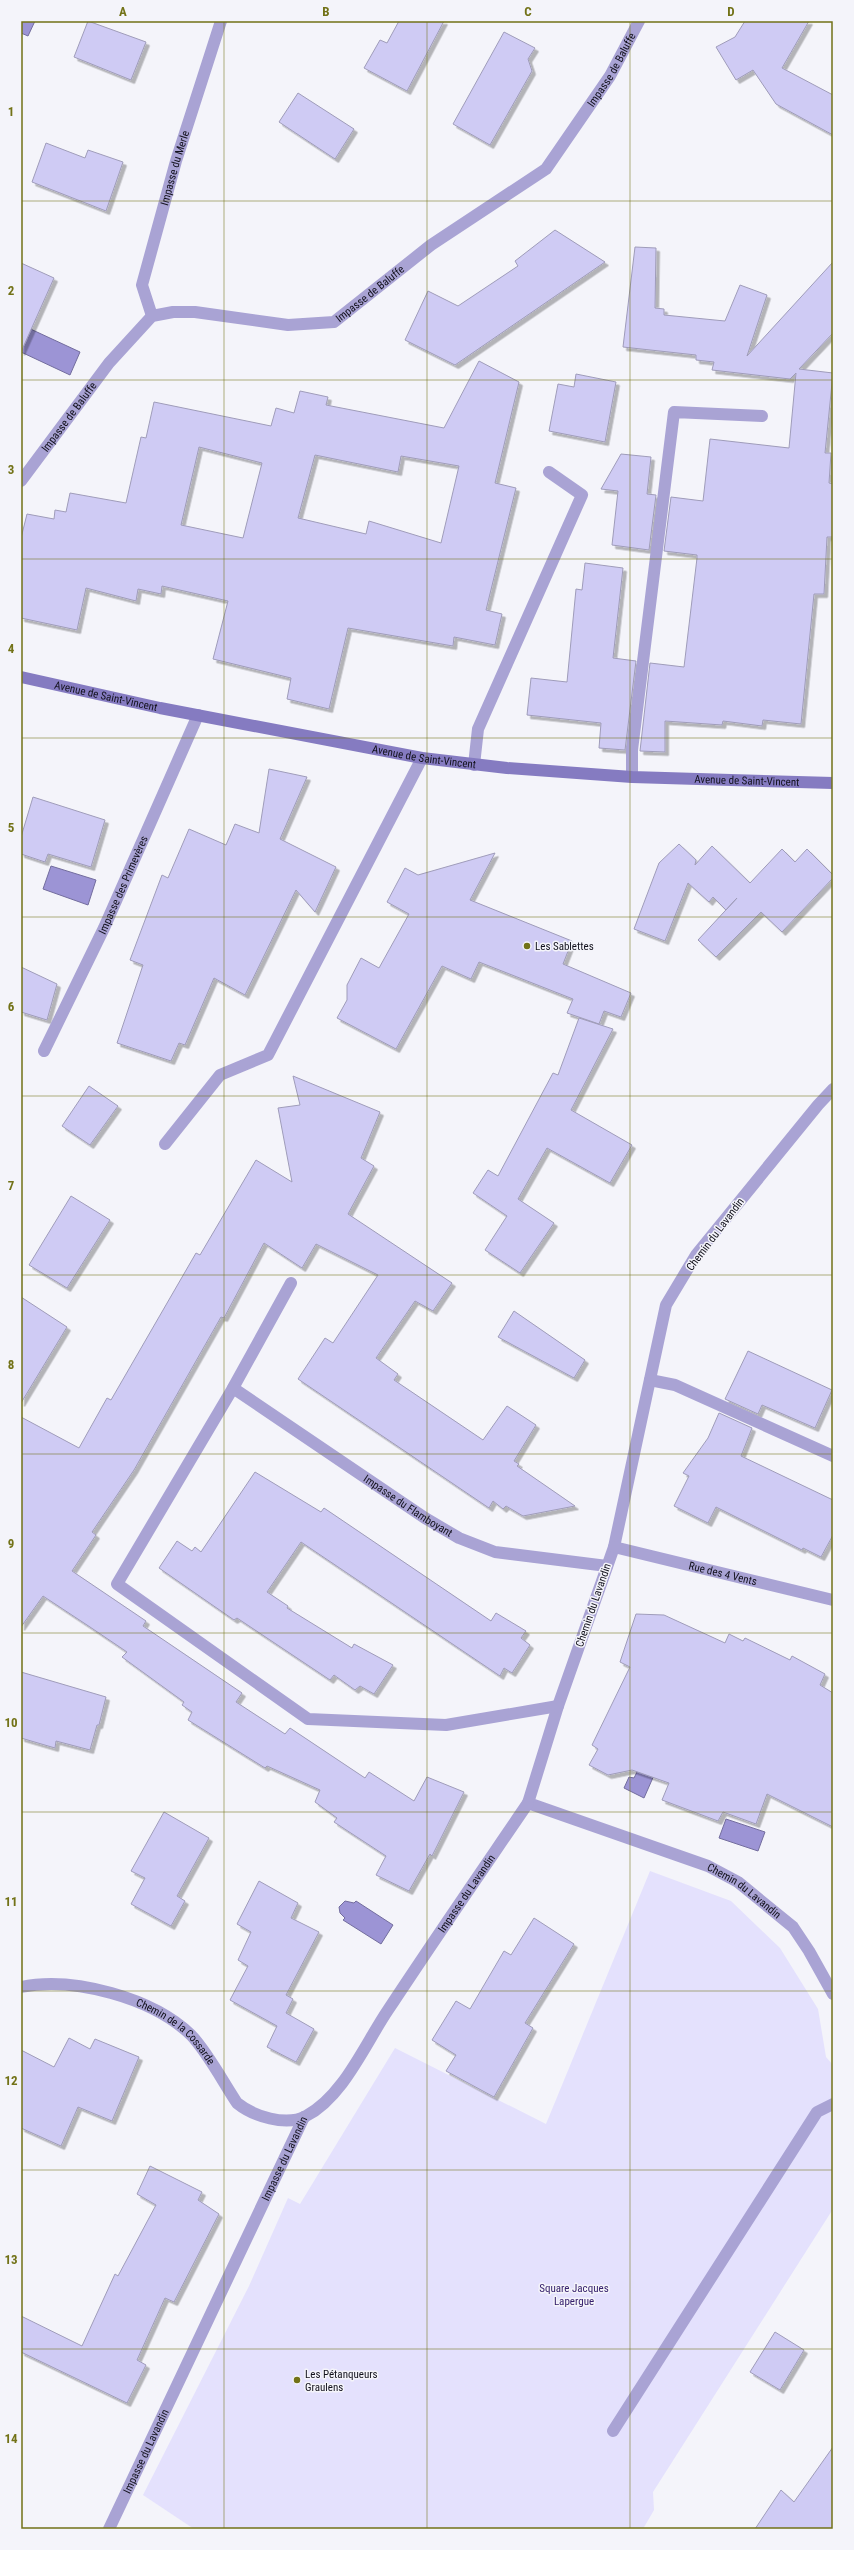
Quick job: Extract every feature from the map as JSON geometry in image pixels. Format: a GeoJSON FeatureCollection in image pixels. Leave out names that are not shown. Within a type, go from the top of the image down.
{"type":"FeatureCollection","features":[{"type":"Feature","properties":{"kind":"street","name":"Impasse du Merle"},"geometry":{"type":"LineString","coordinates":[[152,316],[142,285],[176,161],[221,21]]}},
{"type":"Feature","properties":{"kind":"street","name":"Impasse de Baluffe"},"geometry":{"type":"LineString","coordinates":[[21,481],[109,363],[152,316],[173,312],[194,312],[288,326],[334,322],[431,245],[546,169],[610,76],[639,21]]}},
{"type":"Feature","properties":{"kind":"street"},"geometry":{"type":"LineString","coordinates":[[632,777],[632,750],[674,412],[762,416]]}},
{"type":"Feature","properties":{"kind":"street"},"geometry":{"type":"LineString","coordinates":[[474,765],[478,729],[582,495],[549,472]]}},
{"type":"Feature","properties":{"kind":"street","name":"Avenue de Saint-Vincent"},"geometry":{"type":"LineString","coordinates":[[21,678],[198,716],[422,758],[474,765],[632,777],[833,783]]}},
{"type":"Feature","properties":{"kind":"street","name":"Impasse des Primevères"},"geometry":{"type":"LineString","coordinates":[[44,1051],[104,928],[198,716]]}},
{"type":"Feature","properties":{"kind":"street"},"geometry":{"type":"LineString","coordinates":[[165,1144],[220,1075],[268,1055],[422,758]]}},
{"type":"Feature","properties":{"kind":"street","name":"Chemin du Lavandin"},"geometry":{"type":"LineString","coordinates":[[833,1089],[818,1105],[696,1254],[666,1305],[614,1547],[558,1706],[528,1803],[708,1866],[738,1882],[793,1927],[809,1950],[833,1994]]}},
{"type":"Feature","properties":{"kind":"street"},"geometry":{"type":"LineString","coordinates":[[291,1283],[234,1388],[171,1492],[118,1584],[308,1719],[446,1725],[558,1706]]}},
{"type":"Feature","properties":{"kind":"street"},"geometry":{"type":"LineString","coordinates":[[650,1380],[676,1385],[833,1456]]}},
{"type":"Feature","properties":{"kind":"street","name":"Impasse du Flamboyant"},"geometry":{"type":"LineString","coordinates":[[234,1388],[425,1518],[459,1538],[494,1552],[607,1566]]}},
{"type":"Feature","properties":{"kind":"street","name":"Rue des 4 Vents"},"geometry":{"type":"LineString","coordinates":[[614,1547],[833,1600]]}},
{"type":"Feature","properties":{"kind":"street","name":"Impasse du Lavandin"},"geometry":{"type":"LineString","coordinates":[[109,2529],[304,2117],[321,2106],[335,2093],[387,2011],[528,1803]]}},
{"type":"Feature","properties":{"kind":"street","name":"Chemin de la Cossarde"},"geometry":{"type":"LineString","coordinates":[[21,1987],[32,1984],[66,1985],[95,1989],[163,2013],[192,2037],[237,2103],[246,2111],[272,2118],[288,2120],[304,2117]]}},
{"type":"Feature","properties":{"kind":"street"},"geometry":{"type":"LineString","coordinates":[[613,2431],[817,2112],[833,2104]]}},
{"type":"Feature","properties":{"kind":"green space","name":"Square Jacques Lapergue"},"geometry":{"type":"Polygon","coordinates":[[[650,1871],[731,1901],[780,1948],[818,2009],[826,2057],[833,2065],[833,2209],[653,2492],[654,2510],[643,2529],[194,2529],[143,2495],[249,2286],[288,2198],[300,2204],[395,2048],[546,2124],[650,1871]]]}},
{"type":"Feature","properties":{"kind":"shaded area"},"geometry":{"type":"Polygon","coordinates":[[[21,21],[35,21],[28,36],[21,33],[21,21]]]}},
{"type":"Feature","properties":{"kind":"shaded area"},"geometry":{"type":"Polygon","coordinates":[[[24,326],[80,352],[70,375],[21,352],[21,333],[24,326]]]}},
{"type":"Feature","properties":{"kind":"shaded area"},"geometry":{"type":"Polygon","coordinates":[[[51,866],[96,880],[88,905],[43,889],[51,866]]]}},
{"type":"Feature","properties":{"kind":"shaded area"},"geometry":{"type":"Polygon","coordinates":[[[648,1750],[662,1757],[644,1798],[624,1788],[629,1777],[634,1778],[648,1750]]]}},
{"type":"Feature","properties":{"kind":"shaded area"},"geometry":{"type":"Polygon","coordinates":[[[726,1819],[765,1832],[758,1851],[719,1838],[726,1819]]]}},
{"type":"Feature","properties":{"kind":"shaded area"},"geometry":{"type":"Polygon","coordinates":[[[345,1901],[354,1903],[356,1901],[393,1925],[381,1944],[343,1920],[345,1918],[340,1913],[339,1907],[345,1901]]]}},
{"type":"Feature","properties":{"kind":"building"},"geometry":{"type":"Polygon","coordinates":[[[88,21],[146,42],[131,80],[74,57],[88,21]]]}},
{"type":"Feature","properties":{"kind":"building"},"geometry":{"type":"Polygon","coordinates":[[[399,21],[444,21],[407,91],[364,68],[380,40],[387,43],[399,21]]]}},
{"type":"Feature","properties":{"kind":"building"},"geometry":{"type":"Polygon","coordinates":[[[745,21],[809,21],[782,68],[833,95],[833,135],[776,104],[753,70],[736,80],[716,47],[735,37],[745,21]]]}},
{"type":"Feature","properties":{"kind":"building"},"geometry":{"type":"Polygon","coordinates":[[[504,32],[535,48],[528,59],[532,71],[490,145],[453,124],[504,32]]]}},
{"type":"Feature","properties":{"kind":"building"},"geometry":{"type":"Polygon","coordinates":[[[298,93],[354,129],[335,159],[279,122],[298,93]]]}},
{"type":"Feature","properties":{"kind":"building"},"geometry":{"type":"Polygon","coordinates":[[[46,143],[85,158],[88,150],[123,162],[106,211],[32,182],[46,143]]]}},
{"type":"Feature","properties":{"kind":"building"},"geometry":{"type":"Polygon","coordinates":[[[555,230],[605,262],[455,365],[405,340],[428,291],[458,306],[518,266],[515,261],[555,230]]]}},
{"type":"Feature","properties":{"kind":"building"},"geometry":{"type":"Polygon","coordinates":[[[635,247],[656,248],[655,308],[664,309],[664,315],[725,321],[740,285],[767,295],[747,356],[833,262],[833,333],[799,369],[833,373],[825,453],[831,453],[829,483],[833,484],[833,537],[827,537],[824,594],[814,594],[801,724],[763,720],[762,726],[723,721],[722,725],[665,721],[665,752],[640,751],[650,663],[684,667],[697,558],[697,555],[664,551],[671,497],[703,501],[710,439],[789,448],[796,373],[790,379],[712,370],[714,362],[696,360],[696,355],[623,347],[635,247]]]}},
{"type":"Feature","properties":{"kind":"building"},"geometry":{"type":"Polygon","coordinates":[[[21,263],[54,278],[21,352],[21,263]]]}},
{"type":"Feature","properties":{"kind":"building"},"geometry":{"type":"Polygon","coordinates":[[[479,361],[519,382],[495,483],[516,488],[486,610],[502,614],[495,645],[454,637],[453,646],[348,628],[329,709],[287,699],[291,678],[213,659],[228,601],[162,586],[161,594],[138,589],[136,601],[86,588],[77,630],[21,618],[21,538],[27,514],[54,519],[55,510],[66,512],[70,493],[126,503],[141,437],[146,438],[154,402],[271,426],[276,408],[294,413],[300,391],[328,397],[326,405],[444,428],[479,361]],[[199,447],[181,525],[243,538],[262,463],[199,447]],[[315,455],[298,518],[366,534],[369,521],[441,543],[459,466],[401,456],[398,472],[315,455]]]}},
{"type":"Feature","properties":{"kind":"building"},"geometry":{"type":"Polygon","coordinates":[[[576,374],[616,382],[605,442],[549,431],[558,384],[574,387],[576,374]]]}},
{"type":"Feature","properties":{"kind":"building"},"geometry":{"type":"Polygon","coordinates":[[[621,454],[651,457],[647,494],[656,495],[649,550],[612,545],[618,491],[601,489],[621,454]]]}},
{"type":"Feature","properties":{"kind":"building"},"geometry":{"type":"Polygon","coordinates":[[[585,563],[623,568],[613,658],[636,661],[625,750],[599,748],[601,723],[527,715],[531,678],[567,682],[576,589],[582,590],[585,563]]]}},
{"type":"Feature","properties":{"kind":"building"},"geometry":{"type":"Polygon","coordinates":[[[269,769],[307,777],[280,839],[336,867],[315,912],[296,890],[245,995],[214,978],[185,1045],[179,1043],[171,1061],[117,1043],[143,965],[130,960],[162,875],[168,878],[189,829],[226,845],[235,824],[259,833],[269,769]]]}},
{"type":"Feature","properties":{"kind":"building"},"geometry":{"type":"Polygon","coordinates":[[[33,797],[105,820],[91,867],[48,854],[45,862],[21,854],[21,837],[33,797]]]}},
{"type":"Feature","properties":{"kind":"building"},"geometry":{"type":"Polygon","coordinates":[[[679,844],[696,860],[695,865],[712,846],[750,883],[782,849],[795,862],[807,849],[833,875],[833,878],[782,932],[761,912],[716,957],[698,940],[726,910],[713,897],[709,902],[688,883],[665,941],[634,929],[659,863],[679,844]]]}},
{"type":"Feature","properties":{"kind":"building"},"geometry":{"type":"Polygon","coordinates":[[[495,853],[470,900],[572,941],[563,964],[631,993],[621,1017],[604,1011],[599,1024],[567,1013],[573,999],[479,962],[471,979],[442,966],[396,1049],[337,1018],[347,1000],[347,985],[361,958],[379,968],[409,914],[387,902],[405,868],[418,875],[495,853]]]}},
{"type":"Feature","properties":{"kind":"building"},"geometry":{"type":"Polygon","coordinates":[[[21,967],[57,984],[47,1020],[21,1012],[21,967]]]}},
{"type":"Feature","properties":{"kind":"building"},"geometry":{"type":"Polygon","coordinates":[[[579,1018],[613,1029],[571,1110],[632,1145],[610,1183],[547,1148],[518,1199],[554,1223],[520,1273],[485,1250],[507,1216],[473,1193],[488,1170],[498,1176],[553,1073],[558,1075],[579,1018]]]}},
{"type":"Feature","properties":{"kind":"building"},"geometry":{"type":"Polygon","coordinates":[[[293,1076],[380,1112],[361,1158],[374,1166],[348,1214],[452,1283],[433,1311],[415,1301],[376,1358],[398,1374],[394,1380],[483,1440],[507,1406],[536,1425],[514,1461],[519,1464],[517,1466],[575,1506],[523,1516],[506,1506],[503,1509],[493,1501],[489,1508],[298,1379],[325,1338],[333,1343],[378,1275],[316,1244],[302,1268],[264,1243],[224,1318],[221,1317],[134,1470],[92,1532],[96,1535],[72,1571],[146,1621],[143,1626],[242,1693],[236,1702],[285,1734],[290,1728],[365,1778],[369,1772],[414,1801],[427,1777],[464,1792],[432,1856],[430,1854],[409,1891],[376,1875],[386,1856],[334,1822],[337,1818],[315,1802],[320,1790],[267,1766],[265,1768],[188,1720],[192,1712],[182,1705],[184,1702],[122,1657],[127,1652],[43,1596],[21,1627],[21,1417],[79,1448],[107,1398],[111,1400],[196,1253],[200,1255],[256,1160],[292,1182],[278,1108],[300,1105],[293,1076]]]}},
{"type":"Feature","properties":{"kind":"building"},"geometry":{"type":"Polygon","coordinates":[[[89,1086],[118,1106],[90,1145],[62,1126],[89,1086]]]}},
{"type":"Feature","properties":{"kind":"building"},"geometry":{"type":"Polygon","coordinates":[[[71,1196],[110,1220],[67,1288],[29,1265],[71,1196]]]}},
{"type":"Feature","properties":{"kind":"building"},"geometry":{"type":"Polygon","coordinates":[[[21,1297],[67,1327],[21,1403],[21,1297]]]}},
{"type":"Feature","properties":{"kind":"building"},"geometry":{"type":"Polygon","coordinates":[[[514,1311],[585,1360],[574,1378],[498,1337],[514,1311]]]}},
{"type":"Feature","properties":{"kind":"building"},"geometry":{"type":"Polygon","coordinates":[[[748,1351],[832,1390],[815,1428],[762,1405],[758,1414],[725,1399],[748,1351]]]}},
{"type":"Feature","properties":{"kind":"building"},"geometry":{"type":"Polygon","coordinates":[[[719,1413],[752,1428],[741,1456],[833,1500],[833,1535],[821,1557],[803,1548],[802,1550],[716,1507],[708,1523],[674,1506],[689,1476],[683,1473],[708,1438],[719,1413]]]}},
{"type":"Feature","properties":{"kind":"building"},"geometry":{"type":"Polygon","coordinates":[[[255,1472],[321,1512],[324,1508],[491,1621],[496,1613],[526,1631],[521,1638],[530,1645],[512,1673],[504,1668],[500,1676],[301,1542],[267,1592],[288,1606],[287,1608],[352,1648],[354,1644],[393,1665],[374,1694],[360,1686],[355,1690],[334,1675],[330,1680],[237,1618],[234,1620],[159,1568],[177,1541],[192,1551],[195,1547],[201,1552],[255,1472]]]}},
{"type":"Feature","properties":{"kind":"building"},"geometry":{"type":"Polygon","coordinates":[[[636,1614],[664,1615],[725,1643],[729,1634],[743,1641],[745,1638],[790,1660],[792,1656],[825,1674],[820,1685],[833,1693],[833,1827],[767,1794],[756,1824],[723,1812],[718,1821],[662,1800],[669,1783],[632,1770],[608,1775],[589,1765],[598,1749],[592,1745],[630,1667],[620,1662],[636,1614]]]}},
{"type":"Feature","properties":{"kind":"building"},"geometry":{"type":"Polygon","coordinates":[[[21,1672],[106,1697],[99,1725],[97,1725],[90,1750],[56,1741],[55,1748],[21,1738],[21,1672]]]}},
{"type":"Feature","properties":{"kind":"building"},"geometry":{"type":"Polygon","coordinates":[[[164,1812],[209,1838],[177,1896],[185,1901],[171,1926],[131,1904],[145,1878],[131,1871],[164,1812]]]}},
{"type":"Feature","properties":{"kind":"building"},"geometry":{"type":"Polygon","coordinates":[[[259,1881],[298,1903],[291,1918],[319,1932],[286,1995],[293,1999],[286,2013],[314,2029],[296,2062],[267,2047],[277,2026],[230,2000],[248,1966],[238,1960],[251,1932],[237,1924],[259,1881]]]}},
{"type":"Feature","properties":{"kind":"building"},"geometry":{"type":"Polygon","coordinates":[[[534,1918],[574,1944],[525,2023],[533,2028],[494,2097],[446,2071],[456,2055],[432,2040],[456,2001],[470,2009],[504,1951],[511,1955],[534,1918]]]}},
{"type":"Feature","properties":{"kind":"building"},"geometry":{"type":"Polygon","coordinates":[[[69,2038],[90,2049],[95,2039],[139,2057],[112,2121],[78,2107],[61,2146],[21,2128],[21,2050],[54,2067],[69,2038]]]}},
{"type":"Feature","properties":{"kind":"building"},"geometry":{"type":"Polygon","coordinates":[[[150,2166],[202,2192],[198,2200],[219,2214],[174,2302],[165,2298],[137,2360],[146,2365],[127,2403],[21,2352],[21,2316],[82,2346],[115,2274],[118,2276],[156,2205],[137,2194],[150,2166]]]}},
{"type":"Feature","properties":{"kind":"building"},"geometry":{"type":"Polygon","coordinates":[[[775,2332],[804,2350],[780,2390],[750,2372],[775,2332]]]}},
{"type":"Feature","properties":{"kind":"building"},"geometry":{"type":"Polygon","coordinates":[[[833,2447],[833,2529],[755,2529],[781,2490],[794,2502],[833,2447]]]}},
{"type":"Feature","properties":{"kind":"place","name":"Les Sablettes"},"geometry":{"type":"Point","coordinates":[527,946]}},
{"type":"Feature","properties":{"kind":"place","name":"Les Pétanqueurs Graulens"},"geometry":{"type":"Point","coordinates":[297,2380]}}]}
